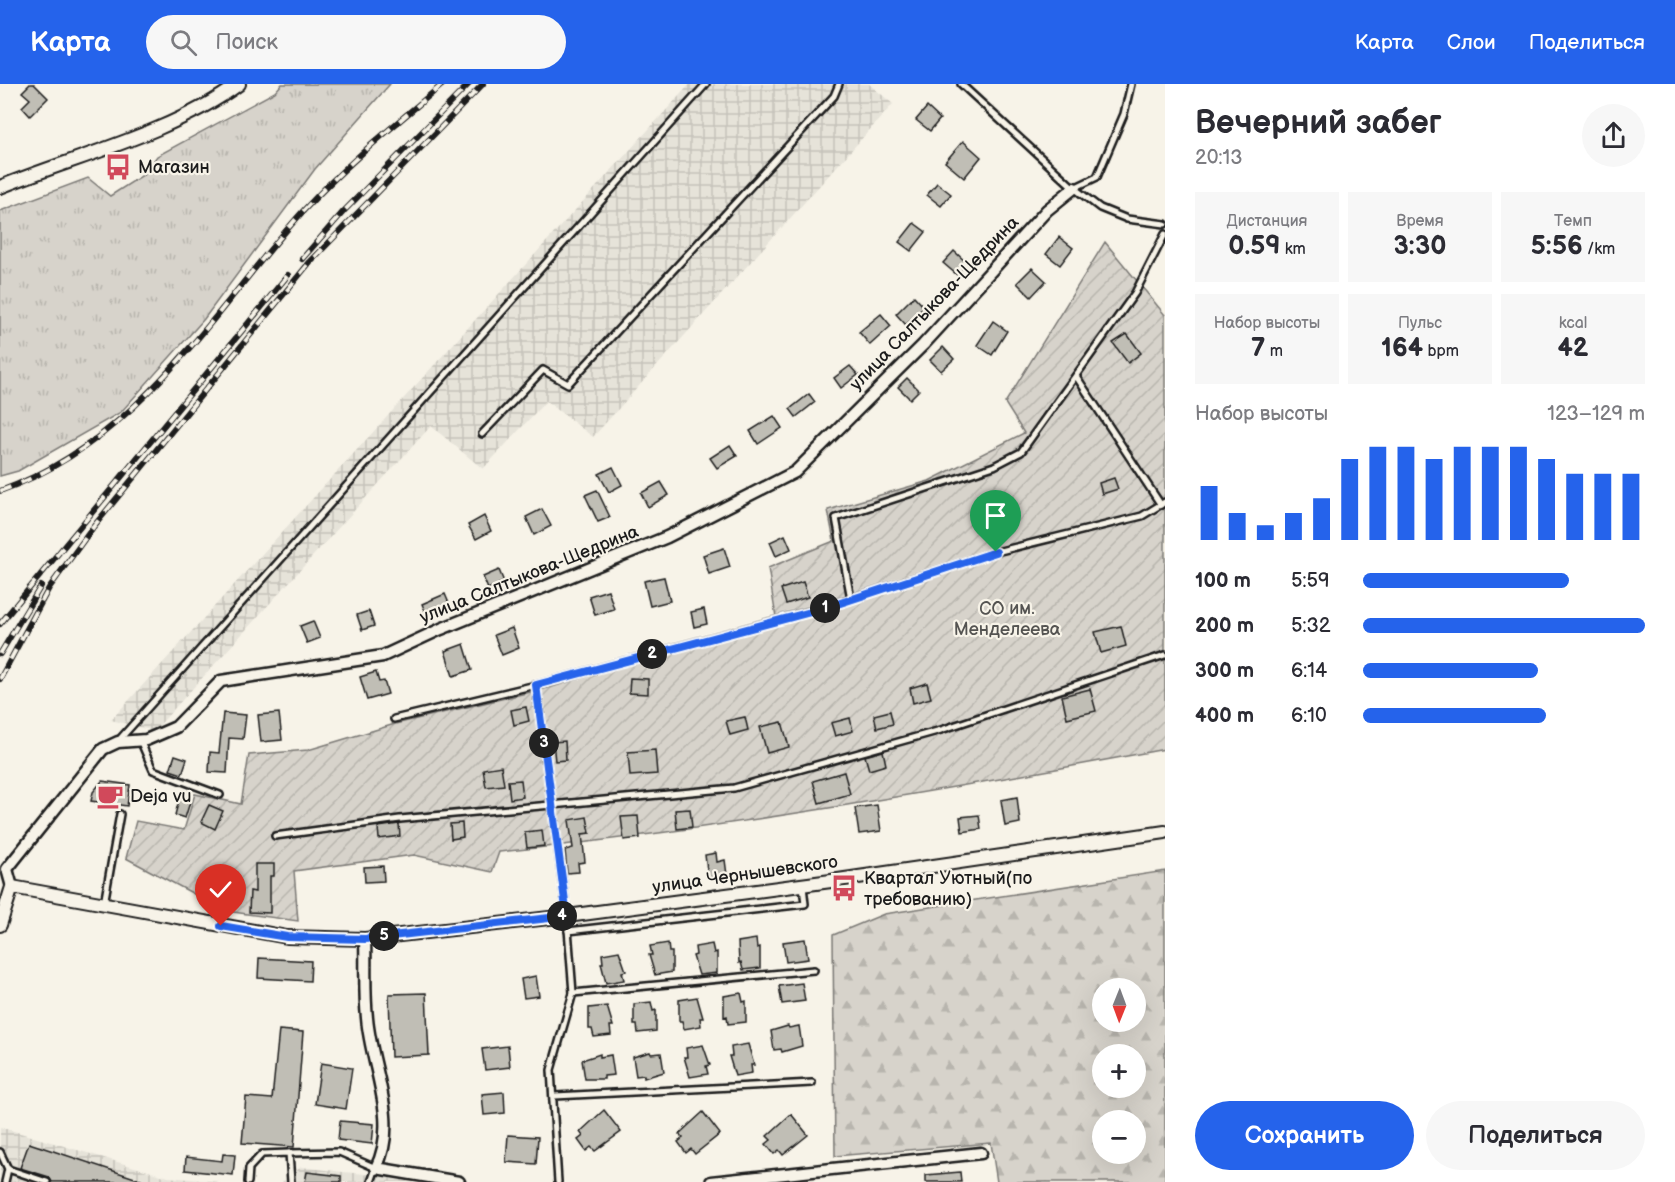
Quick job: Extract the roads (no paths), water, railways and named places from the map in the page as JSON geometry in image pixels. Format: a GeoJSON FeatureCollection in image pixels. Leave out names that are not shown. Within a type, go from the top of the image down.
{"type":"FeatureCollection","features":[{"type":"Feature","properties":{"kind":"street"},"geometry":{"type":"LineString","coordinates":[[0,187],[105,150],[185,114],[234,86]]}},
{"type":"Feature","properties":{"kind":"street","name":"улица Салтыкова-Щедрина"},"geometry":{"type":"LineString","coordinates":[[118,742],[140,740],[177,727],[220,681],[383,656],[441,629],[667,537],[795,472],[923,345],[1047,210],[1074,188]]}},
{"type":"Feature","properties":{"kind":"street"},"geometry":{"type":"LineString","coordinates":[[0,925],[12,887],[7,869],[103,749],[118,742]]}},
{"type":"Feature","properties":{"kind":"street","name":"улица Чернышевского"},"geometry":{"type":"LineString","coordinates":[[12,887],[287,937],[365,939],[567,916],[1165,832]]}},
{"type":"Feature","properties":{"kind":"street"},"geometry":{"type":"LineString","coordinates":[[365,939],[367,1017],[374,1067],[387,1113],[384,1153],[376,1168],[453,1182]]}},
{"type":"Feature","properties":{"kind":"street"},"geometry":{"type":"LineString","coordinates":[[711,1182],[981,1154]]}},
{"type":"Feature","properties":{"kind":"lane"},"geometry":{"type":"LineString","coordinates":[[118,742],[706,84]]}},
{"type":"Feature","properties":{"kind":"lane"},"geometry":{"type":"LineString","coordinates":[[482,434],[543,370],[568,384],[834,96],[839,84]]}},
{"type":"Feature","properties":{"kind":"lane"},"geometry":{"type":"LineString","coordinates":[[961,84],[1074,188],[1100,208],[1127,219],[1165,224]]}},
{"type":"Feature","properties":{"kind":"lane"},"geometry":{"type":"LineString","coordinates":[[1074,188],[1097,177],[1124,114],[1131,84]]}},
{"type":"Feature","properties":{"kind":"lane"},"geometry":{"type":"LineString","coordinates":[[851,599],[836,518],[994,466],[1021,452],[1136,293],[1165,234]]}},
{"type":"Feature","properties":{"kind":"lane"},"geometry":{"type":"LineString","coordinates":[[394,719],[536,685],[851,599],[996,552],[1142,516],[1163,503],[1076,376]]}},
{"type":"Feature","properties":{"kind":"lane"},"geometry":{"type":"LineString","coordinates":[[275,836],[400,819],[734,788],[941,730],[1165,655]]}},
{"type":"Feature","properties":{"kind":"lane"},"geometry":{"type":"LineString","coordinates":[[536,685],[554,806],[567,916],[573,993],[551,1070],[555,1096],[558,1182]]}},
{"type":"Feature","properties":{"kind":"lane"},"geometry":{"type":"LineString","coordinates":[[140,740],[153,770],[220,795]]}},
{"type":"Feature","properties":{"kind":"lane"},"geometry":{"type":"LineString","coordinates":[[104,905],[120,814]]}},
{"type":"Feature","properties":{"kind":"lane"},"geometry":{"type":"LineString","coordinates":[[568,931],[805,904],[802,884]]}},
{"type":"Feature","properties":{"kind":"lane"},"geometry":{"type":"LineString","coordinates":[[678,901],[680,919]]}},
{"type":"Feature","properties":{"kind":"lane"},"geometry":{"type":"LineString","coordinates":[[573,993],[814,970]]}},
{"type":"Feature","properties":{"kind":"lane"},"geometry":{"type":"LineString","coordinates":[[555,1096],[812,1083]]}},
{"type":"Feature","properties":{"kind":"lane"},"geometry":{"type":"LineString","coordinates":[[0,1152],[8,1169],[5,1182]]}},
{"type":"Feature","properties":{"kind":"lane"},"geometry":{"type":"LineString","coordinates":[[248,1182],[249,1168],[262,1154],[339,1152],[376,1168],[371,1182]]}},
{"type":"Feature","properties":{"kind":"lane"},"geometry":{"type":"LineString","coordinates":[[289,1153],[291,1182]]}},
{"type":"Feature","properties":{"kind":"lane"},"geometry":{"type":"LineString","coordinates":[[8,1169],[47,1182]]}},
{"type":"Feature","properties":{"kind":"railway"},"geometry":{"type":"LineString","coordinates":[[0,491],[49,469],[93,441],[133,407],[170,370],[321,192],[372,144],[443,84]]}},
{"type":"Feature","properties":{"kind":"railway"},"geometry":{"type":"LineString","coordinates":[[302,259],[344,211],[469,84]]}},
{"type":"Feature","properties":{"kind":"railway"},"geometry":{"type":"LineString","coordinates":[[0,679],[49,588],[94,526],[310,262],[483,84]]}},
{"type":"Feature","properties":{"kind":"railway"},"geometry":{"type":"LineString","coordinates":[[0,624],[288,275]]}},
{"type":"Feature","properties":{"kind":"railway"},"geometry":{"type":"LineString","coordinates":[[0,654],[41,586]]}},
{"type":"Feature","properties":{"kind":"place","name":"Магазин"},"geometry":{"type":"Point","coordinates":[118,167]}},
{"type":"Feature","properties":{"kind":"place","name":"Deja vu"},"geometry":{"type":"Point","coordinates":[110,796]}},
{"type":"Feature","properties":{"kind":"place","name":"Квартал Уютный(по требованию)"},"geometry":{"type":"Point","coordinates":[844,888]}},
{"type":"Feature","properties":{"kind":"park label","name":"СО им. Менделеева"},"geometry":{"type":"Point","coordinates":[1007,618]}}]}
